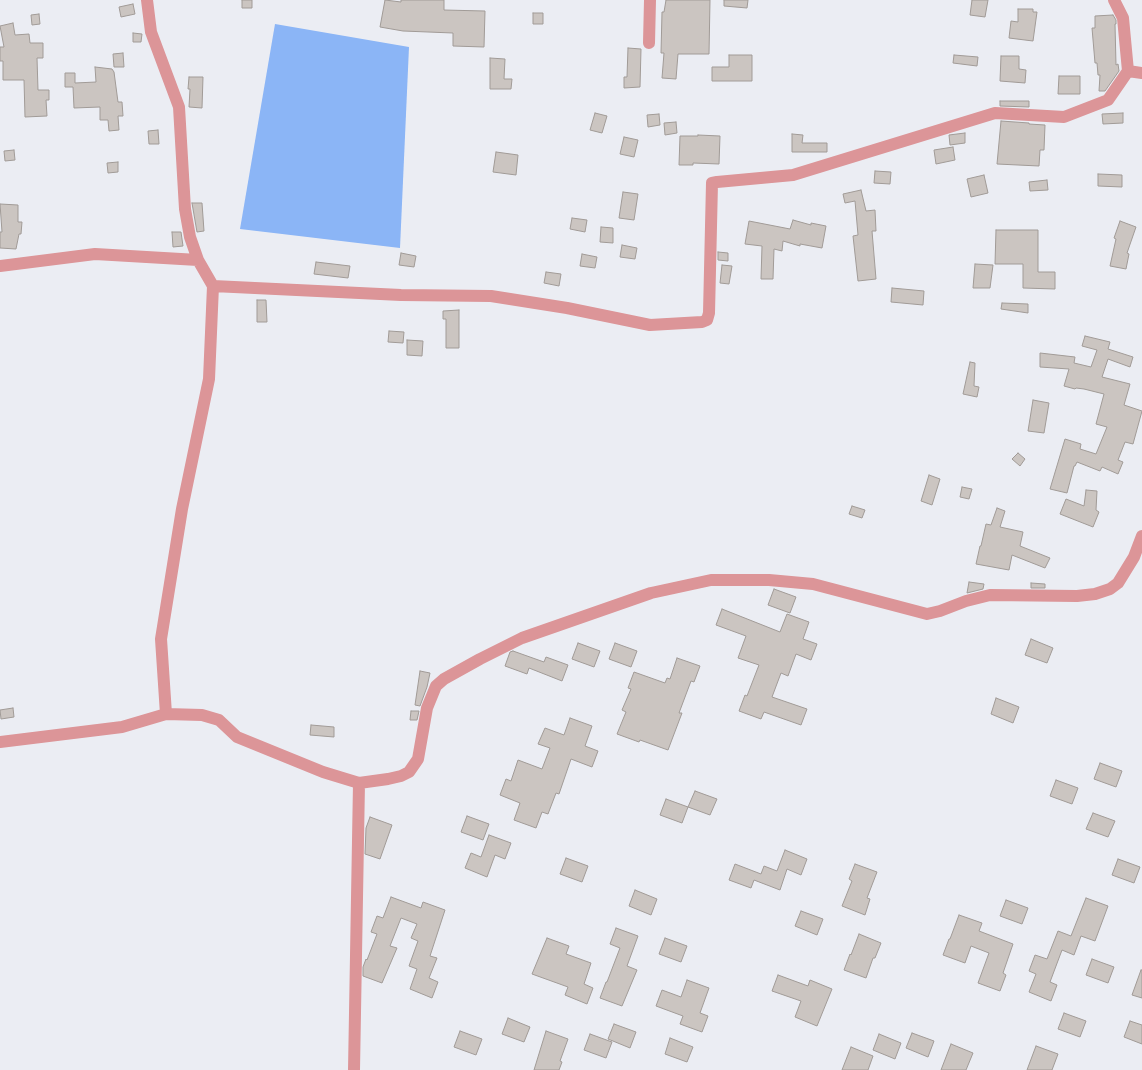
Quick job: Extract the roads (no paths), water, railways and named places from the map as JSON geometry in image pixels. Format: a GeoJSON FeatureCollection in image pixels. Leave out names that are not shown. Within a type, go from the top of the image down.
{"type":"FeatureCollection","features":[{"type":"Feature","properties":{"kind":"street"},"geometry":{"type":"LineString","coordinates":[[147,0],[151,32],[179,107],[185,210],[190,237],[198,260],[213,286],[209,379],[182,509],[161,639],[166,714]]}},
{"type":"Feature","properties":{"kind":"street"},"geometry":{"type":"LineString","coordinates":[[649,43],[650,0]]}},
{"type":"Feature","properties":{"kind":"street"},"geometry":{"type":"LineString","coordinates":[[213,286],[401,295],[491,296],[567,308],[650,325],[702,322],[707,320],[709,314],[712,184],[717,182],[793,175],[996,113],[1064,117],[1108,100],[1128,71],[1123,18],[1114,0]]}},
{"type":"Feature","properties":{"kind":"street"},"geometry":{"type":"LineString","coordinates":[[1128,71],[1142,73]]}},
{"type":"Feature","properties":{"kind":"street"},"geometry":{"type":"LineString","coordinates":[[0,266],[95,254],[198,260]]}},
{"type":"Feature","properties":{"kind":"street"},"geometry":{"type":"LineString","coordinates":[[0,742],[122,727],[166,714],[202,715],[219,720],[238,737],[323,772],[359,783],[388,779],[401,776],[408,772],[418,759],[427,708],[436,686],[444,679],[522,638],[651,593],[711,580],[769,580],[813,584],[927,614],[990,595],[1077,596],[1095,594],[1110,589],[1118,583],[1134,557],[1142,536]]}},
{"type":"Feature","properties":{"kind":"street"},"geometry":{"type":"LineString","coordinates":[[354,1070],[359,783]]}},
{"type":"Feature","properties":{"kind":"water"},"geometry":{"type":"Polygon","coordinates":[[[275,24],[409,47],[400,248],[240,229],[275,24]]]}}]}
